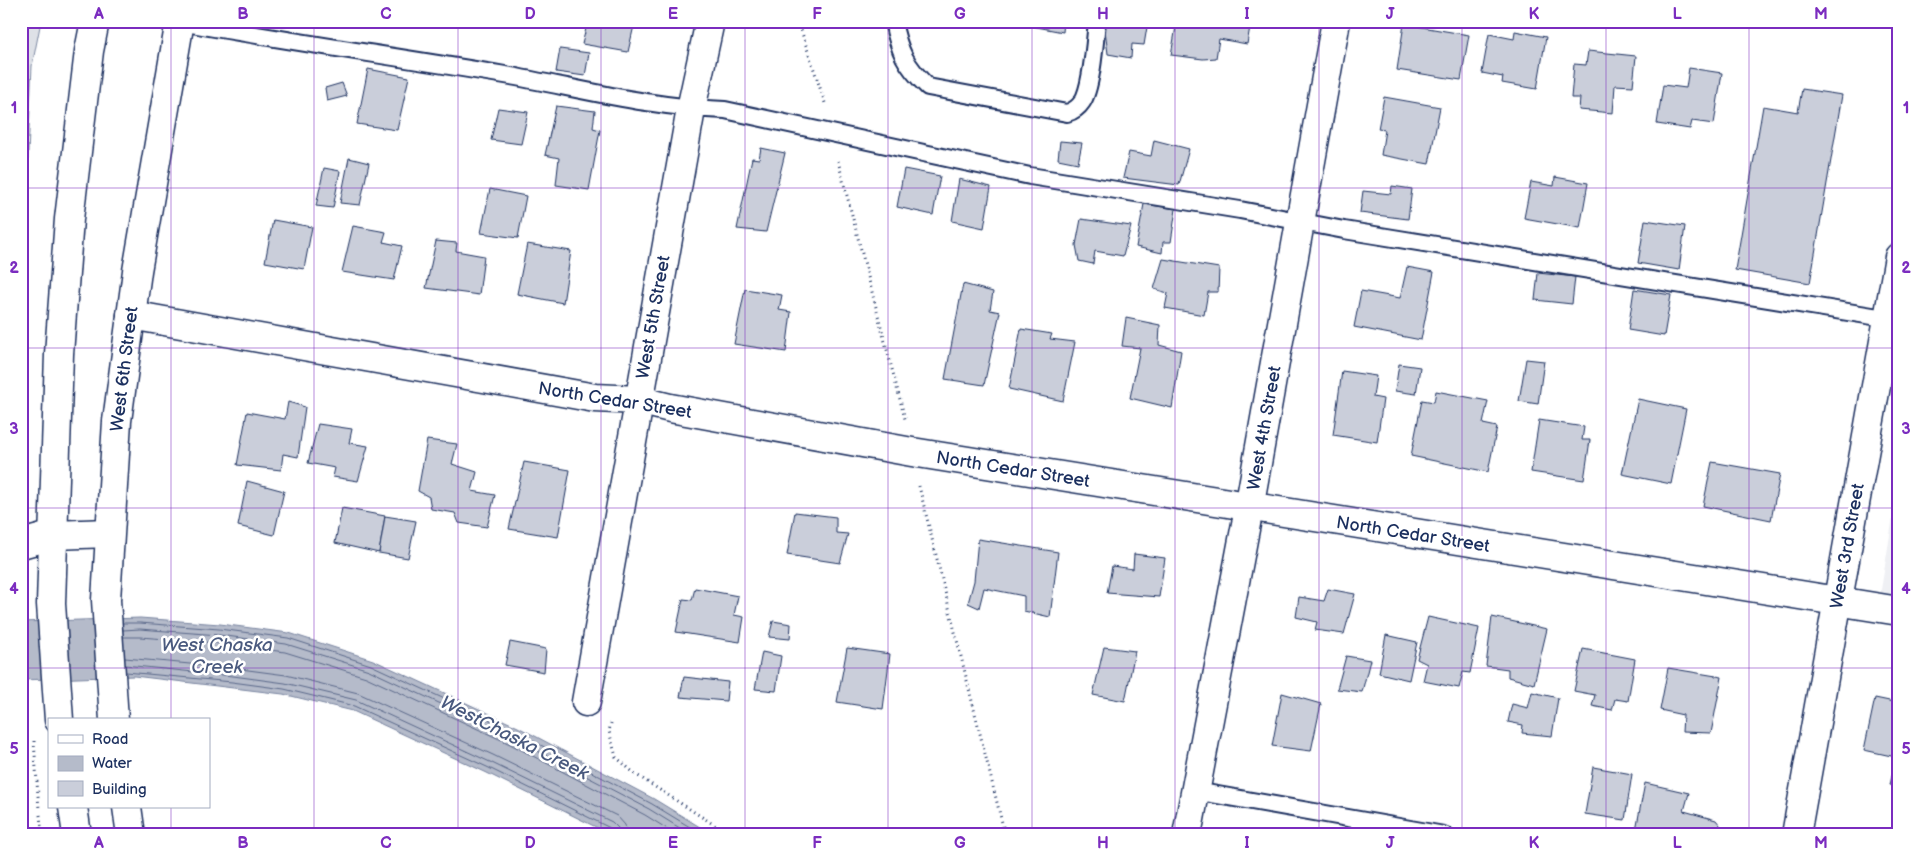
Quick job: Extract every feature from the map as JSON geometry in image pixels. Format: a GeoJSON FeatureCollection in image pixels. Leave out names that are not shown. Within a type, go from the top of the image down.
{"type":"FeatureCollection","features":[{"type":"Feature","properties":{"kind":"street"},"geometry":{"type":"LineString","coordinates":[[59,717],[51,604],[59,354],[68,228],[89,51],[95,21]]}},
{"type":"Feature","properties":{"kind":"street","name":"West 6th Street"},"geometry":{"type":"LineString","coordinates":[[114,714],[106,600],[117,421],[131,315],[180,21]]}},
{"type":"Feature","properties":{"kind":"street","name":"West 5th Street"},"geometry":{"type":"LineString","coordinates":[[586,702],[638,400],[691,110],[710,21]]}},
{"type":"Feature","properties":{"kind":"street","name":"West 4th Street"},"geometry":{"type":"LineString","coordinates":[[1187,835],[1250,508],[1336,21]]}},
{"type":"Feature","properties":{"kind":"street","name":"West 3rd Street"},"geometry":{"type":"LineString","coordinates":[[1796,835],[1838,601],[1893,319],[1899,257]]}},
{"type":"Feature","properties":{"kind":"street","name":"North Cedar Street"},"geometry":{"type":"LineString","coordinates":[[131,315],[595,398],[638,400],[670,408],[897,450],[1899,611]]}},
{"type":"Feature","properties":{"kind":"street"},"geometry":{"type":"LineString","coordinates":[[21,544],[54,535],[109,533]]}},
{"type":"Feature","properties":{"kind":"street"},"geometry":{"type":"LineString","coordinates":[[73,808],[77,835]]}},
{"type":"Feature","properties":{"kind":"street"},"geometry":{"type":"LineString","coordinates":[[127,808],[131,835]]}},
{"type":"Feature","properties":{"kind":"lane"},"geometry":{"type":"LineString","coordinates":[[180,21],[507,76],[691,110],[725,110],[1030,176],[1893,319]]}},
{"type":"Feature","properties":{"kind":"lane"},"geometry":{"type":"LineString","coordinates":[[893,21],[898,46],[912,72],[928,86],[1067,114],[1075,110],[1084,101],[1088,89],[1097,21]]}},
{"type":"Feature","properties":{"kind":"lane"},"geometry":{"type":"LineString","coordinates":[[1195,791],[1444,835]]}},
{"type":"Feature","properties":{"kind":"path"},"geometry":{"type":"LineString","coordinates":[[612,715],[609,731],[616,757],[635,774],[730,835]]}},
{"type":"Feature","properties":{"kind":"path"},"geometry":{"type":"LineString","coordinates":[[34,736],[42,835]]}},
{"type":"Feature","properties":{"kind":"shaded area"},"geometry":{"type":"Polygon","coordinates":[[[21,21],[41,21],[32,66],[21,309],[21,21]]]}},
{"type":"Feature","properties":{"kind":"shaded area"},"geometry":{"type":"Polygon","coordinates":[[[1899,480],[1899,599],[1880,596],[1899,480]]]}},
{"type":"Feature","properties":{"kind":"water","name":"West Chaska Creek"},"geometry":{"type":"Polygon","coordinates":[[[140,618],[220,624],[289,633],[373,660],[518,727],[654,799],[713,835],[612,835],[485,772],[353,711],[283,694],[134,676],[21,680],[21,622],[140,618]]]}},
{"type":"Feature","properties":{"kind":"building"},"geometry":{"type":"Polygon","coordinates":[[[588,21],[635,21],[628,52],[582,44],[588,21]]]}},
{"type":"Feature","properties":{"kind":"building"},"geometry":{"type":"Polygon","coordinates":[[[1005,21],[1064,21],[1063,32],[1005,21]]]}},
{"type":"Feature","properties":{"kind":"building"},"geometry":{"type":"Polygon","coordinates":[[[1106,21],[1148,21],[1144,45],[1132,44],[1131,58],[1108,54],[1105,30],[1106,21]]]}},
{"type":"Feature","properties":{"kind":"building"},"geometry":{"type":"Polygon","coordinates":[[[1177,21],[1251,21],[1247,44],[1219,39],[1216,58],[1203,59],[1171,55],[1177,21]]]}},
{"type":"Feature","properties":{"kind":"building"},"geometry":{"type":"Polygon","coordinates":[[[1404,24],[1469,35],[1461,80],[1397,70],[1404,24]]]}},
{"type":"Feature","properties":{"kind":"building"},"geometry":{"type":"Polygon","coordinates":[[[1515,31],[1546,37],[1537,89],[1502,83],[1503,77],[1482,73],[1489,34],[1514,39],[1515,31]]]}},
{"type":"Feature","properties":{"kind":"building"},"geometry":{"type":"Polygon","coordinates":[[[560,49],[589,53],[585,76],[556,72],[560,49]]]}},
{"type":"Feature","properties":{"kind":"building"},"geometry":{"type":"Polygon","coordinates":[[[1588,51],[1636,56],[1633,86],[1615,85],[1613,113],[1579,110],[1580,98],[1571,98],[1574,64],[1586,65],[1588,51]]]}},
{"type":"Feature","properties":{"kind":"building"},"geometry":{"type":"Polygon","coordinates":[[[1689,68],[1722,73],[1714,124],[1692,121],[1690,129],[1657,124],[1663,85],[1686,88],[1689,68]]]}},
{"type":"Feature","properties":{"kind":"building"},"geometry":{"type":"Polygon","coordinates":[[[368,69],[409,77],[397,130],[357,124],[368,69]]]}},
{"type":"Feature","properties":{"kind":"building"},"geometry":{"type":"Polygon","coordinates":[[[342,83],[347,96],[327,101],[325,88],[342,83]]]}},
{"type":"Feature","properties":{"kind":"building"},"geometry":{"type":"Polygon","coordinates":[[[1802,89],[1842,95],[1810,283],[1735,270],[1763,106],[1798,112],[1802,89]]]}},
{"type":"Feature","properties":{"kind":"building"},"geometry":{"type":"Polygon","coordinates":[[[1384,97],[1440,107],[1429,164],[1381,155],[1385,130],[1378,129],[1384,97]]]}},
{"type":"Feature","properties":{"kind":"building"},"geometry":{"type":"Polygon","coordinates":[[[556,106],[595,111],[593,128],[600,130],[589,190],[556,185],[559,158],[545,155],[556,106]]]}},
{"type":"Feature","properties":{"kind":"building"},"geometry":{"type":"Polygon","coordinates":[[[498,108],[528,112],[521,144],[491,140],[498,108]]]}},
{"type":"Feature","properties":{"kind":"building"},"geometry":{"type":"Polygon","coordinates":[[[1154,140],[1189,149],[1179,185],[1123,178],[1129,152],[1151,156],[1154,140]]]}},
{"type":"Feature","properties":{"kind":"building"},"geometry":{"type":"Polygon","coordinates":[[[1060,141],[1082,143],[1078,163],[1058,159],[1060,141]]]}},
{"type":"Feature","properties":{"kind":"building"},"geometry":{"type":"Polygon","coordinates":[[[761,148],[785,153],[766,232],[737,229],[752,158],[759,159],[761,148]]]}},
{"type":"Feature","properties":{"kind":"building"},"geometry":{"type":"Polygon","coordinates":[[[349,158],[369,163],[360,205],[340,203],[349,158]]]}},
{"type":"Feature","properties":{"kind":"building"},"geometry":{"type":"Polygon","coordinates":[[[324,168],[340,171],[333,208],[316,206],[324,168]]]}},
{"type":"Feature","properties":{"kind":"building"},"geometry":{"type":"Polygon","coordinates":[[[904,169],[940,176],[933,215],[897,207],[904,169]]]}},
{"type":"Feature","properties":{"kind":"building"},"geometry":{"type":"Polygon","coordinates":[[[1555,177],[1588,183],[1580,228],[1524,218],[1531,182],[1554,186],[1555,177]]]}},
{"type":"Feature","properties":{"kind":"building"},"geometry":{"type":"Polygon","coordinates":[[[959,179],[991,187],[984,228],[952,221],[959,179]]]}},
{"type":"Feature","properties":{"kind":"building"},"geometry":{"type":"Polygon","coordinates":[[[1392,186],[1412,189],[1408,219],[1360,213],[1363,191],[1391,194],[1392,186]]]}},
{"type":"Feature","properties":{"kind":"building"},"geometry":{"type":"Polygon","coordinates":[[[490,189],[526,196],[518,238],[481,233],[490,189]]]}},
{"type":"Feature","properties":{"kind":"building"},"geometry":{"type":"Polygon","coordinates":[[[1144,204],[1176,209],[1171,242],[1163,242],[1162,253],[1136,247],[1144,204]]]}},
{"type":"Feature","properties":{"kind":"building"},"geometry":{"type":"Polygon","coordinates":[[[1081,219],[1131,226],[1123,256],[1095,251],[1093,264],[1079,261],[1076,245],[1081,219]]]}},
{"type":"Feature","properties":{"kind":"building"},"geometry":{"type":"Polygon","coordinates":[[[273,220],[312,227],[304,269],[265,262],[273,220]]]}},
{"type":"Feature","properties":{"kind":"building"},"geometry":{"type":"Polygon","coordinates":[[[1645,220],[1685,226],[1679,270],[1638,263],[1645,220]]]}},
{"type":"Feature","properties":{"kind":"building"},"geometry":{"type":"Polygon","coordinates":[[[353,226],[386,232],[383,242],[402,246],[394,280],[342,272],[353,226]]]}},
{"type":"Feature","properties":{"kind":"building"},"geometry":{"type":"Polygon","coordinates":[[[436,241],[457,243],[456,251],[484,256],[479,295],[426,288],[436,241]]]}},
{"type":"Feature","properties":{"kind":"building"},"geometry":{"type":"Polygon","coordinates":[[[527,244],[571,251],[563,303],[517,294],[527,244]]]}},
{"type":"Feature","properties":{"kind":"building"},"geometry":{"type":"Polygon","coordinates":[[[1163,259],[1219,268],[1218,292],[1208,292],[1204,315],[1165,308],[1168,293],[1154,289],[1163,259]]]}},
{"type":"Feature","properties":{"kind":"building"},"geometry":{"type":"Polygon","coordinates":[[[1407,267],[1434,272],[1421,340],[1354,327],[1361,291],[1400,298],[1407,267]]]}},
{"type":"Feature","properties":{"kind":"building"},"geometry":{"type":"Polygon","coordinates":[[[1538,273],[1575,277],[1572,304],[1535,300],[1538,273]]]}},
{"type":"Feature","properties":{"kind":"building"},"geometry":{"type":"Polygon","coordinates":[[[963,284],[993,292],[990,310],[1000,312],[984,385],[945,379],[963,284]]]}},
{"type":"Feature","properties":{"kind":"building"},"geometry":{"type":"Polygon","coordinates":[[[745,289],[782,295],[779,310],[791,312],[786,352],[734,344],[745,289]]]}},
{"type":"Feature","properties":{"kind":"building"},"geometry":{"type":"Polygon","coordinates":[[[1634,289],[1671,295],[1664,336],[1628,330],[1634,289]]]}},
{"type":"Feature","properties":{"kind":"building"},"geometry":{"type":"Polygon","coordinates":[[[1126,318],[1160,325],[1159,345],[1181,351],[1172,408],[1130,398],[1140,348],[1122,346],[1126,318]]]}},
{"type":"Feature","properties":{"kind":"building"},"geometry":{"type":"Polygon","coordinates":[[[1021,329],[1052,334],[1050,339],[1075,342],[1063,401],[1009,389],[1021,329]]]}},
{"type":"Feature","properties":{"kind":"building"},"geometry":{"type":"Polygon","coordinates":[[[1526,359],[1544,361],[1538,404],[1519,401],[1526,359]]]}},
{"type":"Feature","properties":{"kind":"building"},"geometry":{"type":"Polygon","coordinates":[[[1399,364],[1420,367],[1416,394],[1395,391],[1399,364]]]}},
{"type":"Feature","properties":{"kind":"building"},"geometry":{"type":"Polygon","coordinates":[[[1342,371],[1376,376],[1373,397],[1383,399],[1377,442],[1333,435],[1342,371]]]}},
{"type":"Feature","properties":{"kind":"building"},"geometry":{"type":"Polygon","coordinates":[[[1436,391],[1488,401],[1483,424],[1497,427],[1488,472],[1411,456],[1422,400],[1434,402],[1436,391]]]}},
{"type":"Feature","properties":{"kind":"building"},"geometry":{"type":"Polygon","coordinates":[[[1638,399],[1686,409],[1671,484],[1622,474],[1638,399]]]}},
{"type":"Feature","properties":{"kind":"building"},"geometry":{"type":"Polygon","coordinates":[[[288,402],[305,407],[298,457],[283,454],[281,470],[237,465],[247,412],[285,419],[288,402]]]}},
{"type":"Feature","properties":{"kind":"building"},"geometry":{"type":"Polygon","coordinates":[[[1539,420],[1584,427],[1582,440],[1590,440],[1584,480],[1531,472],[1539,420]]]}},
{"type":"Feature","properties":{"kind":"building"},"geometry":{"type":"Polygon","coordinates":[[[318,424],[352,429],[349,443],[368,446],[358,481],[333,477],[335,468],[308,463],[318,424]]]}},
{"type":"Feature","properties":{"kind":"building"},"geometry":{"type":"Polygon","coordinates":[[[427,440],[457,444],[452,464],[477,472],[472,491],[495,495],[487,527],[459,523],[455,513],[431,509],[429,497],[418,491],[427,440]]]}},
{"type":"Feature","properties":{"kind":"building"},"geometry":{"type":"Polygon","coordinates":[[[524,462],[570,470],[558,537],[509,529],[524,462]]]}},
{"type":"Feature","properties":{"kind":"building"},"geometry":{"type":"Polygon","coordinates":[[[1712,462],[1780,474],[1771,520],[1703,506],[1712,462]]]}},
{"type":"Feature","properties":{"kind":"building"},"geometry":{"type":"Polygon","coordinates":[[[247,481],[284,491],[274,535],[238,526],[247,481]]]}},
{"type":"Feature","properties":{"kind":"building"},"geometry":{"type":"Polygon","coordinates":[[[342,508],[385,516],[379,553],[335,543],[342,508]]]}},
{"type":"Feature","properties":{"kind":"building"},"geometry":{"type":"Polygon","coordinates":[[[795,512],[836,517],[836,533],[848,534],[840,563],[787,555],[795,512]]]}},
{"type":"Feature","properties":{"kind":"building"},"geometry":{"type":"Polygon","coordinates":[[[385,516],[416,521],[408,558],[379,553],[385,516]]]}},
{"type":"Feature","properties":{"kind":"building"},"geometry":{"type":"Polygon","coordinates":[[[978,539],[1058,552],[1050,617],[1024,611],[1024,596],[984,588],[979,608],[968,603],[974,581],[978,539]]]}},
{"type":"Feature","properties":{"kind":"building"},"geometry":{"type":"Polygon","coordinates":[[[1134,554],[1165,558],[1159,597],[1107,593],[1112,566],[1133,569],[1134,554]]]}},
{"type":"Feature","properties":{"kind":"building"},"geometry":{"type":"Polygon","coordinates":[[[695,588],[738,596],[734,615],[744,617],[740,642],[676,632],[683,599],[692,600],[695,588]]]}},
{"type":"Feature","properties":{"kind":"building"},"geometry":{"type":"Polygon","coordinates":[[[1328,589],[1355,594],[1344,634],[1315,630],[1317,622],[1296,617],[1299,597],[1324,601],[1328,589]]]}},
{"type":"Feature","properties":{"kind":"building"},"geometry":{"type":"Polygon","coordinates":[[[1428,617],[1479,628],[1470,673],[1463,672],[1459,688],[1423,681],[1427,664],[1417,659],[1428,617]]]}},
{"type":"Feature","properties":{"kind":"building"},"geometry":{"type":"Polygon","coordinates":[[[1492,617],[1547,629],[1534,684],[1508,677],[1508,669],[1486,666],[1492,617]]]}},
{"type":"Feature","properties":{"kind":"building"},"geometry":{"type":"Polygon","coordinates":[[[773,621],[791,624],[790,639],[769,637],[773,621]]]}},
{"type":"Feature","properties":{"kind":"building"},"geometry":{"type":"Polygon","coordinates":[[[1386,635],[1417,642],[1409,680],[1379,673],[1386,635]]]}},
{"type":"Feature","properties":{"kind":"building"},"geometry":{"type":"Polygon","coordinates":[[[510,642],[546,649],[544,672],[505,665],[510,642]]]}},
{"type":"Feature","properties":{"kind":"building"},"geometry":{"type":"Polygon","coordinates":[[[1104,647],[1135,651],[1125,701],[1093,695],[1104,647]]]}},
{"type":"Feature","properties":{"kind":"building"},"geometry":{"type":"Polygon","coordinates":[[[847,648],[890,654],[883,709],[837,702],[847,648]]]}},
{"type":"Feature","properties":{"kind":"building"},"geometry":{"type":"Polygon","coordinates":[[[1583,649],[1635,659],[1628,701],[1615,699],[1612,710],[1592,706],[1595,695],[1574,691],[1583,649]]]}},
{"type":"Feature","properties":{"kind":"building"},"geometry":{"type":"Polygon","coordinates":[[[762,652],[781,656],[776,691],[755,689],[762,652]]]}},
{"type":"Feature","properties":{"kind":"building"},"geometry":{"type":"Polygon","coordinates":[[[1346,656],[1370,660],[1362,692],[1337,689],[1346,656]]]}},
{"type":"Feature","properties":{"kind":"building"},"geometry":{"type":"Polygon","coordinates":[[[1668,668],[1722,677],[1711,733],[1682,732],[1683,715],[1660,710],[1668,668]]]}},
{"type":"Feature","properties":{"kind":"building"},"geometry":{"type":"Polygon","coordinates":[[[684,677],[728,682],[726,701],[680,697],[684,677]]]}},
{"type":"Feature","properties":{"kind":"building"},"geometry":{"type":"Polygon","coordinates":[[[1532,692],[1558,698],[1552,736],[1522,733],[1523,725],[1508,722],[1512,704],[1528,708],[1532,692]]]}},
{"type":"Feature","properties":{"kind":"building"},"geometry":{"type":"Polygon","coordinates":[[[1282,693],[1321,704],[1311,751],[1272,746],[1282,693]]]}},
{"type":"Feature","properties":{"kind":"building"},"geometry":{"type":"Polygon","coordinates":[[[1875,698],[1899,703],[1899,787],[1890,785],[1896,757],[1864,750],[1875,698]]]}},
{"type":"Feature","properties":{"kind":"building"},"geometry":{"type":"Polygon","coordinates":[[[1593,767],[1632,774],[1625,820],[1585,814],[1593,767]]]}},
{"type":"Feature","properties":{"kind":"building"},"geometry":{"type":"Polygon","coordinates":[[[1645,783],[1689,793],[1684,811],[1716,820],[1728,835],[1635,835],[1645,783]]]}},
{"type":"Feature","properties":{"kind":"water label","name":"WestChaska Creek"},"geometry":{"type":"Point","coordinates":[515,737]}}]}
